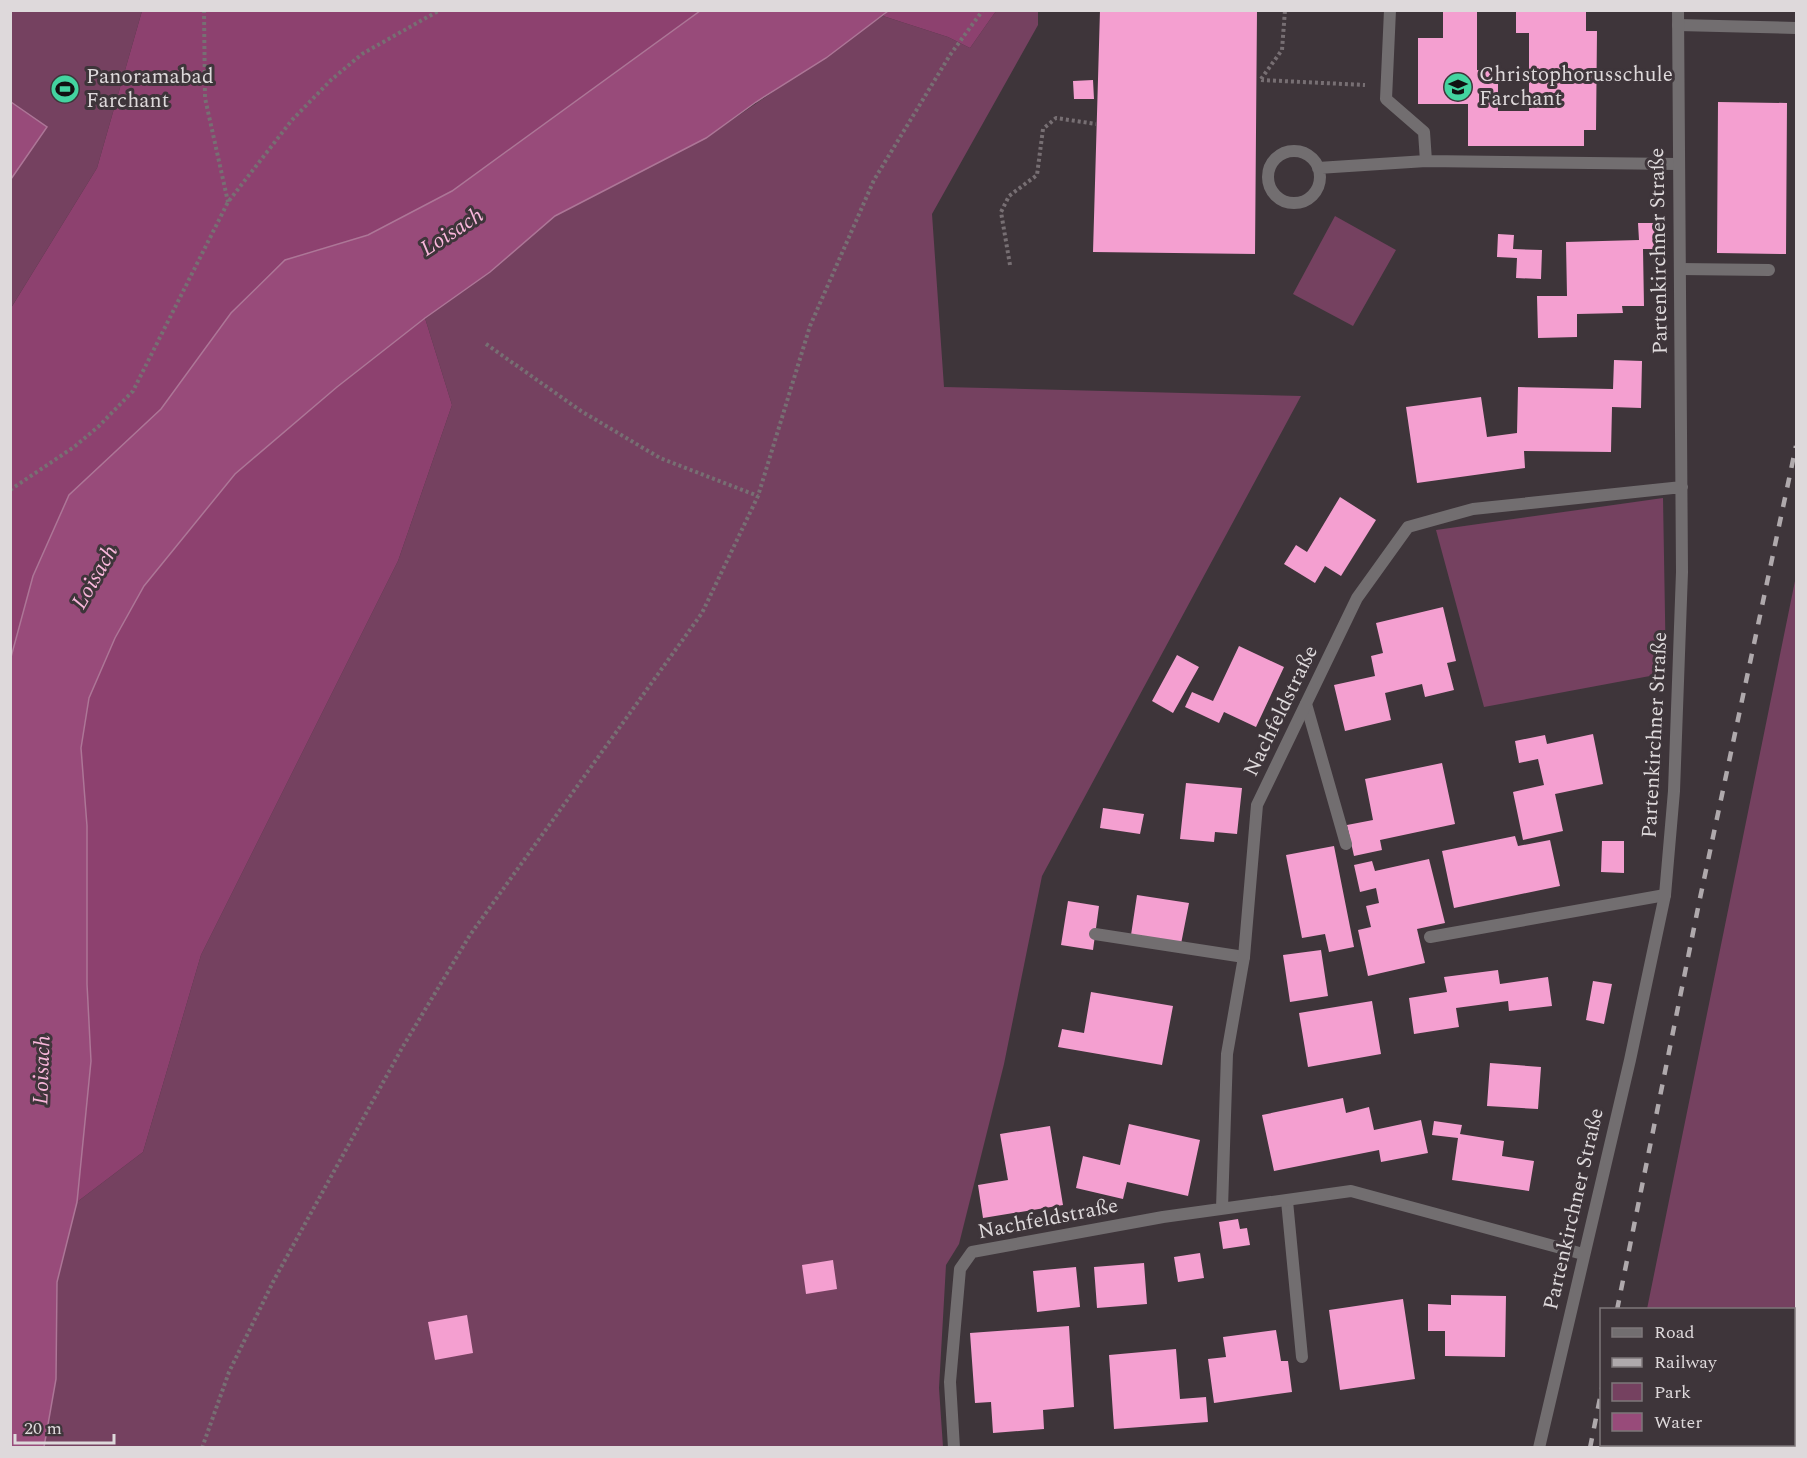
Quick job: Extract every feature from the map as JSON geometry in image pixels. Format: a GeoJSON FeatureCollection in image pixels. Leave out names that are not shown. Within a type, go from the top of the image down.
{"type":"FeatureCollection","features":[{"type":"Feature","properties":{"kind":"street"},"geometry":{"type":"LineString","coordinates":[[1390,10],[1386,99],[1424,132],[1426,162]]}},
{"type":"Feature","properties":{"kind":"street","name":"Partenkirchner Straße"},"geometry":{"type":"LineString","coordinates":[[1539,1448],[1630,1060],[1665,895],[1674,791],[1679,672],[1682,487],[1678,10]]}},
{"type":"Feature","properties":{"kind":"street"},"geometry":{"type":"LineString","coordinates":[[1678,25],[1797,28]]}},
{"type":"Feature","properties":{"kind":"street"},"geometry":{"type":"LineString","coordinates":[[1290,152],[1307,155],[1318,168],[1320,176],[1315,192],[1302,202],[1285,202],[1272,191],[1268,175],[1275,160],[1282,154],[1290,152]]}},
{"type":"Feature","properties":{"kind":"street"},"geometry":{"type":"LineString","coordinates":[[1318,168],[1426,162],[1678,164]]}},
{"type":"Feature","properties":{"kind":"street"},"geometry":{"type":"LineString","coordinates":[[1680,269],[1768,270]]}},
{"type":"Feature","properties":{"kind":"street","name":"Nachfeldstraße"},"geometry":{"type":"LineString","coordinates":[[1222,1208],[1227,1054],[1244,957],[1257,805],[1357,598],[1408,527],[1473,509],[1682,487]]}},
{"type":"Feature","properties":{"kind":"street"},"geometry":{"type":"LineString","coordinates":[[1306,704],[1346,844]]}},
{"type":"Feature","properties":{"kind":"street"},"geometry":{"type":"LineString","coordinates":[[1430,936],[1665,895]]}},
{"type":"Feature","properties":{"kind":"street"},"geometry":{"type":"LineString","coordinates":[[1095,934],[1244,957]]}},
{"type":"Feature","properties":{"kind":"street","name":"Nachfeldstraße"},"geometry":{"type":"LineString","coordinates":[[954,1448],[950,1382],[960,1269],[972,1252],[1222,1208],[1351,1191],[1583,1254]]}},
{"type":"Feature","properties":{"kind":"street"},"geometry":{"type":"LineString","coordinates":[[1287,1201],[1302,1357]]}},
{"type":"Feature","properties":{"kind":"path"},"geometry":{"type":"LineString","coordinates":[[204,10],[205,98],[228,202]]}},
{"type":"Feature","properties":{"kind":"path"},"geometry":{"type":"LineString","coordinates":[[10,490],[74,447],[99,426],[133,391],[228,202],[292,120],[331,80],[362,54],[440,10]]}},
{"type":"Feature","properties":{"kind":"path"},"geometry":{"type":"LineString","coordinates":[[202,1448],[229,1372],[274,1280],[402,1048],[470,935],[702,613],[758,496],[810,326],[874,180],[950,55],[983,10]]}},
{"type":"Feature","properties":{"kind":"path"},"geometry":{"type":"LineString","coordinates":[[1285,10],[1282,51],[1261,80],[1386,86]]}},
{"type":"Feature","properties":{"kind":"path"},"geometry":{"type":"LineString","coordinates":[[1010,265],[1001,212],[1009,196],[1037,175],[1043,129],[1056,118],[1096,124]]}},
{"type":"Feature","properties":{"kind":"path"},"geometry":{"type":"LineString","coordinates":[[486,344],[581,411],[660,458],[758,496]]}},
{"type":"Feature","properties":{"kind":"green space","name":"Panoramabad Farchant"},"geometry":{"type":"Polygon","coordinates":[[[11,11],[142,11],[97,168],[11,308],[11,11]]]}},
{"type":"Feature","properties":{"kind":"green space"},"geometry":{"type":"Polygon","coordinates":[[[996,11],[1038,11],[1038,25],[932,214],[944,387],[1301,396],[1042,876],[1004,1064],[959,1244],[946,1265],[939,1388],[943,1447],[44,1448],[56,1379],[57,1282],[77,1202],[143,1152],[201,955],[398,561],[452,405],[425,318],[490,272],[555,215],[706,138],[883,16],[948,37],[970,48],[996,11]]]}},
{"type":"Feature","properties":{"kind":"green space"},"geometry":{"type":"Polygon","coordinates":[[[1335,216],[1396,250],[1353,326],[1293,294],[1335,216]]]}},
{"type":"Feature","properties":{"kind":"green space"},"geometry":{"type":"Polygon","coordinates":[[[1663,498],[1666,673],[1484,707],[1436,530],[1663,498]]]}},
{"type":"Feature","properties":{"kind":"green space"},"geometry":{"type":"Polygon","coordinates":[[[1796,576],[1796,1447],[1619,1447],[1795,1446],[1795,1308],[1647,1308],[1796,576]]]}},
{"type":"Feature","properties":{"kind":"shaded area"},"geometry":{"type":"Polygon","coordinates":[[[142,11],[700,11],[452,191],[368,235],[285,260],[231,313],[161,409],[69,495],[33,576],[11,657],[11,308],[97,168],[142,11]]]}},
{"type":"Feature","properties":{"kind":"shaded area"},"geometry":{"type":"Polygon","coordinates":[[[888,11],[996,11],[970,48],[948,37],[883,16],[888,11]]]}},
{"type":"Feature","properties":{"kind":"shaded area"},"geometry":{"type":"Polygon","coordinates":[[[425,318],[452,405],[398,561],[201,955],[143,1152],[77,1202],[91,1061],[87,984],[87,826],[81,748],[89,698],[115,638],[144,586],[235,474],[337,387],[425,318]]]}},
{"type":"Feature","properties":{"kind":"water","name":"Loisach"},"geometry":{"type":"Polygon","coordinates":[[[700,11],[888,11],[826,58],[756,102],[706,138],[555,216],[490,272],[425,318],[337,387],[235,474],[144,586],[115,638],[89,698],[81,748],[87,826],[87,984],[91,1061],[77,1202],[57,1282],[56,1379],[44,1447],[11,1447],[11,657],[33,576],[69,495],[161,409],[231,313],[285,260],[368,235],[452,191],[700,11]]]}},
{"type":"Feature","properties":{"kind":"water"},"geometry":{"type":"Polygon","coordinates":[[[11,102],[47,127],[11,179],[11,102]]]}},
{"type":"Feature","properties":{"kind":"building"},"geometry":{"type":"Polygon","coordinates":[[[1100,10],[1257,10],[1255,254],[1093,252],[1100,10]]]}},
{"type":"Feature","properties":{"kind":"building","name":"Christophorusschule Farchant"},"geometry":{"type":"Polygon","coordinates":[[[1443,10],[1477,10],[1477,70],[1498,69],[1498,111],[1529,111],[1529,33],[1516,33],[1516,10],[1586,11],[1586,31],[1597,31],[1596,130],[1584,130],[1584,146],[1468,146],[1468,104],[1418,104],[1418,38],[1443,38],[1443,10]]]}},
{"type":"Feature","properties":{"kind":"building"},"geometry":{"type":"Polygon","coordinates":[[[1093,80],[1094,99],[1074,99],[1073,81],[1093,80]]]}},
{"type":"Feature","properties":{"kind":"building"},"geometry":{"type":"Polygon","coordinates":[[[1718,102],[1787,103],[1786,254],[1717,253],[1718,102]]]}},
{"type":"Feature","properties":{"kind":"building"},"geometry":{"type":"Polygon","coordinates":[[[1638,223],[1656,223],[1656,249],[1643,249],[1644,306],[1622,306],[1623,313],[1577,314],[1577,337],[1538,338],[1537,296],[1567,296],[1566,242],[1639,240],[1638,223]]]}},
{"type":"Feature","properties":{"kind":"building"},"geometry":{"type":"Polygon","coordinates":[[[1498,234],[1514,235],[1513,249],[1542,250],[1541,279],[1516,278],[1517,258],[1497,257],[1498,234]]]}},
{"type":"Feature","properties":{"kind":"building"},"geometry":{"type":"Polygon","coordinates":[[[1614,360],[1642,361],[1641,408],[1612,407],[1611,452],[1524,451],[1525,468],[1417,483],[1406,407],[1481,397],[1487,437],[1517,433],[1518,387],[1613,389],[1614,360]]]}},
{"type":"Feature","properties":{"kind":"building"},"geometry":{"type":"Polygon","coordinates":[[[1340,497],[1376,520],[1341,576],[1325,566],[1315,583],[1284,564],[1296,545],[1307,552],[1340,497]]]}},
{"type":"Feature","properties":{"kind":"building"},"geometry":{"type":"Polygon","coordinates":[[[1443,607],[1456,661],[1447,663],[1454,690],[1425,697],[1422,684],[1385,693],[1391,720],[1345,731],[1334,685],[1375,676],[1371,656],[1383,653],[1376,623],[1443,607]]]}},
{"type":"Feature","properties":{"kind":"building"},"geometry":{"type":"Polygon","coordinates":[[[1239,646],[1284,667],[1256,727],[1224,712],[1219,723],[1185,707],[1192,692],[1213,701],[1239,646]]]}},
{"type":"Feature","properties":{"kind":"building"},"geometry":{"type":"Polygon","coordinates":[[[1177,655],[1199,667],[1173,713],[1152,701],[1177,655]]]}},
{"type":"Feature","properties":{"kind":"building"},"geometry":{"type":"Polygon","coordinates":[[[1593,734],[1603,784],[1555,794],[1563,831],[1523,840],[1513,792],[1544,785],[1538,759],[1519,763],[1515,741],[1545,735],[1547,744],[1593,734]]]}},
{"type":"Feature","properties":{"kind":"building"},"geometry":{"type":"Polygon","coordinates":[[[1442,763],[1455,824],[1380,840],[1382,850],[1354,856],[1347,825],[1373,820],[1365,779],[1442,763]]]}},
{"type":"Feature","properties":{"kind":"building"},"geometry":{"type":"Polygon","coordinates":[[[1186,783],[1242,788],[1237,834],[1215,832],[1214,842],[1180,839],[1186,783]]]}},
{"type":"Feature","properties":{"kind":"building"},"geometry":{"type":"Polygon","coordinates":[[[1103,808],[1144,814],[1140,834],[1100,828],[1103,808]]]}},
{"type":"Feature","properties":{"kind":"building"},"geometry":{"type":"Polygon","coordinates":[[[1515,836],[1518,846],[1550,840],[1560,886],[1454,908],[1442,851],[1515,836]]]}},
{"type":"Feature","properties":{"kind":"building"},"geometry":{"type":"Polygon","coordinates":[[[1602,841],[1624,841],[1624,873],[1601,872],[1602,841]]]}},
{"type":"Feature","properties":{"kind":"building"},"geometry":{"type":"Polygon","coordinates":[[[1334,846],[1354,947],[1329,952],[1325,934],[1302,938],[1286,855],[1334,846]]]}},
{"type":"Feature","properties":{"kind":"building"},"geometry":{"type":"Polygon","coordinates":[[[1429,859],[1445,923],[1417,929],[1425,963],[1368,976],[1358,930],[1371,927],[1366,906],[1379,903],[1376,888],[1360,892],[1354,865],[1372,861],[1375,871],[1429,859]]]}},
{"type":"Feature","properties":{"kind":"building"},"geometry":{"type":"Polygon","coordinates":[[[1137,895],[1189,903],[1181,944],[1131,935],[1137,895]]]}},
{"type":"Feature","properties":{"kind":"building"},"geometry":{"type":"Polygon","coordinates":[[[1068,901],[1099,906],[1093,950],[1061,945],[1068,901]]]}},
{"type":"Feature","properties":{"kind":"building"},"geometry":{"type":"Polygon","coordinates":[[[1321,950],[1328,996],[1290,1002],[1283,955],[1321,950]]]}},
{"type":"Feature","properties":{"kind":"building"},"geometry":{"type":"Polygon","coordinates":[[[1498,970],[1500,984],[1548,977],[1552,1006],[1509,1011],[1508,1001],[1456,1008],[1459,1027],[1414,1034],[1409,998],[1447,992],[1444,977],[1498,970]]]}},
{"type":"Feature","properties":{"kind":"building"},"geometry":{"type":"Polygon","coordinates":[[[1593,981],[1612,984],[1604,1024],[1586,1020],[1593,981]]]}},
{"type":"Feature","properties":{"kind":"building"},"geometry":{"type":"Polygon","coordinates":[[[1091,992],[1173,1006],[1162,1065],[1058,1047],[1062,1029],[1084,1033],[1091,992]]]}},
{"type":"Feature","properties":{"kind":"building"},"geometry":{"type":"Polygon","coordinates":[[[1372,1001],[1381,1054],[1308,1067],[1299,1013],[1372,1001]]]}},
{"type":"Feature","properties":{"kind":"building"},"geometry":{"type":"Polygon","coordinates":[[[1490,1063],[1541,1067],[1538,1109],[1487,1106],[1490,1063]]]}},
{"type":"Feature","properties":{"kind":"building"},"geometry":{"type":"Polygon","coordinates":[[[1343,1098],[1346,1113],[1369,1107],[1374,1130],[1421,1120],[1428,1153],[1381,1162],[1379,1150],[1274,1171],[1262,1115],[1343,1098]]]}},
{"type":"Feature","properties":{"kind":"building"},"geometry":{"type":"Polygon","coordinates":[[[1434,1121],[1462,1125],[1460,1134],[1504,1141],[1502,1156],[1534,1161],[1529,1191],[1452,1180],[1458,1138],[1432,1135],[1434,1121]]]}},
{"type":"Feature","properties":{"kind":"building"},"geometry":{"type":"Polygon","coordinates":[[[1129,1124],[1200,1140],[1188,1196],[1127,1182],[1123,1199],[1076,1188],[1083,1156],[1120,1165],[1129,1124]]]}},
{"type":"Feature","properties":{"kind":"building"},"geometry":{"type":"Polygon","coordinates":[[[1050,1126],[1063,1205],[983,1218],[978,1185],[1008,1180],[1000,1134],[1050,1126]]]}},
{"type":"Feature","properties":{"kind":"building"},"geometry":{"type":"Polygon","coordinates":[[[1238,1219],[1240,1229],[1247,1228],[1250,1245],[1223,1249],[1219,1222],[1238,1219]]]}},
{"type":"Feature","properties":{"kind":"building"},"geometry":{"type":"Polygon","coordinates":[[[1200,1253],[1204,1278],[1178,1282],[1174,1257],[1200,1253]]]}},
{"type":"Feature","properties":{"kind":"building"},"geometry":{"type":"Polygon","coordinates":[[[833,1260],[837,1289],[806,1294],[802,1265],[833,1260]]]}},
{"type":"Feature","properties":{"kind":"building"},"geometry":{"type":"Polygon","coordinates":[[[1144,1263],[1147,1304],[1097,1308],[1094,1267],[1144,1263]]]}},
{"type":"Feature","properties":{"kind":"building"},"geometry":{"type":"Polygon","coordinates":[[[1076,1267],[1080,1307],[1037,1312],[1033,1271],[1076,1267]]]}},
{"type":"Feature","properties":{"kind":"building"},"geometry":{"type":"Polygon","coordinates":[[[1451,1295],[1506,1296],[1505,1357],[1445,1356],[1445,1331],[1428,1331],[1428,1304],[1451,1305],[1451,1295]]]}},
{"type":"Feature","properties":{"kind":"building"},"geometry":{"type":"Polygon","coordinates":[[[1403,1299],[1415,1379],[1340,1390],[1329,1310],[1403,1299]]]}},
{"type":"Feature","properties":{"kind":"building"},"geometry":{"type":"Polygon","coordinates":[[[467,1315],[473,1353],[435,1360],[428,1322],[467,1315]]]}},
{"type":"Feature","properties":{"kind":"building"},"geometry":{"type":"Polygon","coordinates":[[[1069,1326],[1074,1407],[1043,1410],[1044,1429],[993,1433],[991,1402],[975,1403],[970,1333],[1069,1326]]]}},
{"type":"Feature","properties":{"kind":"building"},"geometry":{"type":"Polygon","coordinates":[[[1276,1330],[1281,1361],[1288,1361],[1292,1392],[1214,1403],[1208,1359],[1226,1357],[1223,1337],[1276,1330]]]}},
{"type":"Feature","properties":{"kind":"building"},"geometry":{"type":"Polygon","coordinates":[[[1176,1349],[1180,1399],[1206,1397],[1208,1422],[1114,1429],[1109,1355],[1176,1349]]]}},
{"type":"Feature","properties":{"kind":"railway"},"geometry":{"type":"LineString","coordinates":[[1617,1308],[1699,903],[1796,446]]}},
{"type":"Feature","properties":{"kind":"railway"},"geometry":{"type":"LineString","coordinates":[[1590,1448],[1600,1398]]}},
{"type":"Feature","properties":{"kind":"place","name":"Christophorusschule Farchant"},"geometry":{"type":"Point","coordinates":[1458,87]}},
{"type":"Feature","properties":{"kind":"place","name":"Panoramabad Farchant"},"geometry":{"type":"Point","coordinates":[65,89]}}]}
